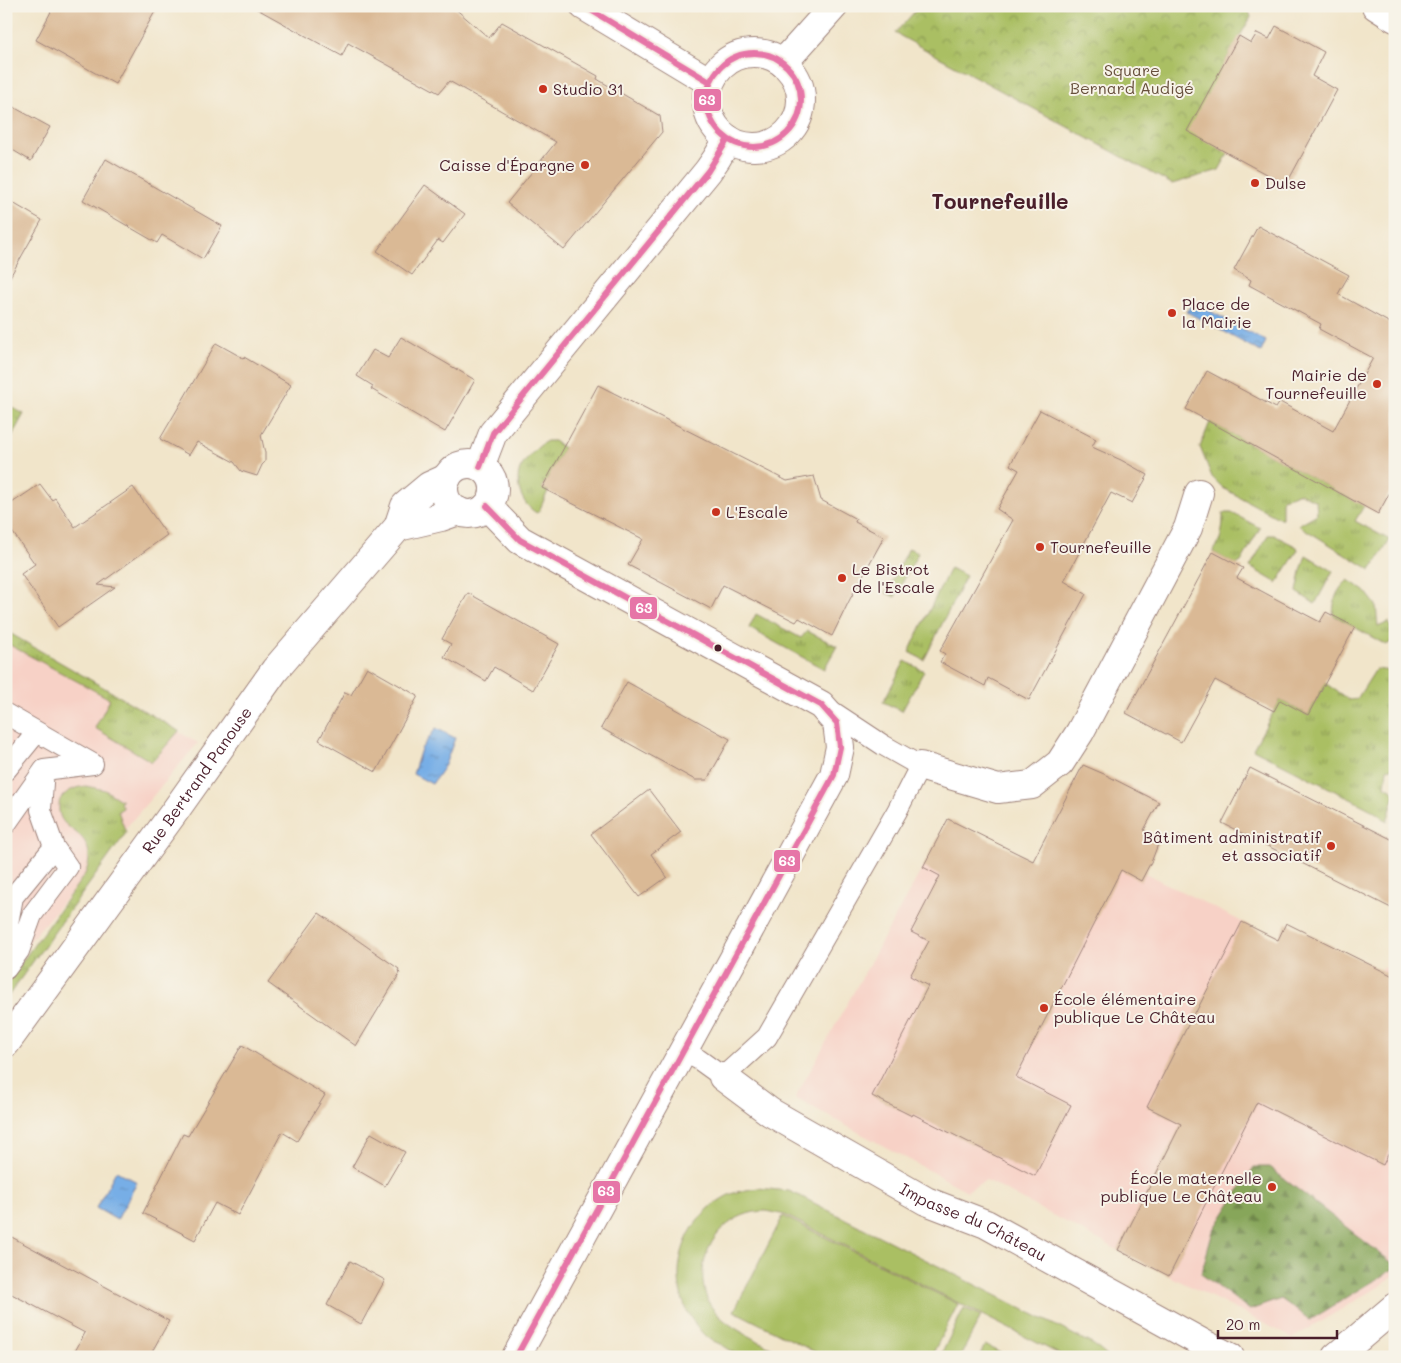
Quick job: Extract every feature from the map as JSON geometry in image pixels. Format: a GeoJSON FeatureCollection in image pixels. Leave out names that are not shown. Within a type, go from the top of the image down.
{"type":"FeatureCollection","features":[{"type":"Feature","properties":{"kind":"street"},"geometry":{"type":"LineString","coordinates":[[584,6],[710,82]]}},
{"type":"Feature","properties":{"kind":"street"},"geometry":{"type":"LineString","coordinates":[[783,63],[834,6]]}},
{"type":"Feature","properties":{"kind":"street"},"geometry":{"type":"LineString","coordinates":[[1376,6],[1395,18]]}},
{"type":"Feature","properties":{"kind":"street"},"geometry":{"type":"LineString","coordinates":[[756,53],[770,56],[783,63],[791,70],[797,80],[802,102],[793,126],[782,137],[770,144],[756,146],[741,145],[728,139],[718,130],[711,119],[708,107],[710,82],[718,70],[729,60],[742,54],[756,53]]}},
{"type":"Feature","properties":{"kind":"street"},"geometry":{"type":"LineString","coordinates":[[480,466],[493,433],[708,171],[728,139]]}},
{"type":"Feature","properties":{"kind":"street"},"geometry":{"type":"LineString","coordinates":[[464,464],[480,466],[490,475],[494,488],[491,500],[481,511],[466,514],[458,511],[444,494],[447,478],[457,467],[464,464]]}},
{"type":"Feature","properties":{"kind":"street","name":"Rue Bertrand Panouse"},"geometry":{"type":"LineString","coordinates":[[6,1042],[175,811],[275,670],[398,527],[405,506],[430,486],[447,478]]}},
{"type":"Feature","properties":{"kind":"street"},"geometry":{"type":"LineString","coordinates":[[920,766],[998,788],[1032,785],[1060,763],[1080,732],[1188,528],[1199,493]]}},
{"type":"Feature","properties":{"kind":"street"},"geometry":{"type":"LineString","coordinates":[[487,506],[520,540],[821,705],[837,723],[840,747],[834,775],[516,1357]]}},
{"type":"Feature","properties":{"kind":"street"},"geometry":{"type":"LineString","coordinates":[[398,527],[458,511]]}},
{"type":"Feature","properties":{"kind":"street","name":"Impasse du Château"},"geometry":{"type":"LineString","coordinates":[[723,1077],[770,1112],[926,1201],[986,1224],[1230,1357]]}},
{"type":"Feature","properties":{"kind":"street"},"geometry":{"type":"LineString","coordinates":[[1336,1357],[1395,1308]]}},
{"type":"Feature","properties":{"kind":"lane"},"geometry":{"type":"LineString","coordinates":[[682,1051],[698,1059],[723,1077],[766,1037],[897,811],[920,766],[883,745],[821,705]]}},
{"type":"Feature","properties":{"kind":"lane"},"geometry":{"type":"LineString","coordinates":[[6,714],[93,764],[44,770],[6,824]]}},
{"type":"Feature","properties":{"kind":"lane"},"geometry":{"type":"LineString","coordinates":[[6,770],[37,732]]}},
{"type":"Feature","properties":{"kind":"lane"},"geometry":{"type":"LineString","coordinates":[[6,969],[19,951],[32,915],[68,867],[54,847],[41,810],[44,770]]}},
{"type":"Feature","properties":{"kind":"lane"},"geometry":{"type":"LineString","coordinates":[[6,934],[8,900],[54,847]]}},
{"type":"Feature","properties":{"kind":"shaded area"},"geometry":{"type":"Polygon","coordinates":[[[6,631],[198,743],[6,969],[6,631]]]}},
{"type":"Feature","properties":{"kind":"shaded area"},"geometry":{"type":"Polygon","coordinates":[[[1083,765],[1159,801],[1144,830],[1145,873],[1278,940],[1286,923],[1379,972],[1382,967],[1395,973],[1395,1275],[1382,1285],[1293,1338],[1118,1250],[986,1180],[967,1191],[795,1098],[947,822],[1052,875],[1072,837],[1051,826],[1083,765]]]}},
{"type":"Feature","properties":{"kind":"green space","name":"Square Bernard Audigé"},"geometry":{"type":"Polygon","coordinates":[[[920,6],[1247,6],[1251,17],[1226,60],[1228,154],[1219,170],[1172,184],[895,33],[920,6]]]}},
{"type":"Feature","properties":{"kind":"green space"},"geometry":{"type":"Polygon","coordinates":[[[6,404],[24,414],[6,447],[6,404]]]}},
{"type":"Feature","properties":{"kind":"green space"},"geometry":{"type":"Polygon","coordinates":[[[1210,422],[1364,506],[1355,521],[1390,540],[1371,570],[1298,525],[1317,514],[1316,501],[1300,493],[1282,498],[1282,520],[1223,488],[1212,477],[1200,447],[1210,422]]]}},
{"type":"Feature","properties":{"kind":"green space"},"geometry":{"type":"Polygon","coordinates":[[[547,441],[554,441],[564,448],[542,488],[548,491],[537,513],[528,506],[522,496],[518,478],[520,468],[527,459],[547,441]]]}},
{"type":"Feature","properties":{"kind":"green space"},"geometry":{"type":"Polygon","coordinates":[[[1223,513],[1232,513],[1260,528],[1241,562],[1236,565],[1213,552],[1221,534],[1223,513]]]}},
{"type":"Feature","properties":{"kind":"green space"},"geometry":{"type":"Polygon","coordinates":[[[1268,535],[1274,535],[1297,547],[1298,550],[1277,583],[1250,567],[1268,535]]]}},
{"type":"Feature","properties":{"kind":"green space"},"geometry":{"type":"Polygon","coordinates":[[[909,548],[918,553],[895,597],[886,593],[909,548]]]}},
{"type":"Feature","properties":{"kind":"green space"},"geometry":{"type":"Polygon","coordinates":[[[1306,555],[1333,571],[1315,604],[1297,592],[1306,555]]]}},
{"type":"Feature","properties":{"kind":"green space"},"geometry":{"type":"Polygon","coordinates":[[[950,568],[966,576],[924,660],[909,652],[950,568]]]}},
{"type":"Feature","properties":{"kind":"green space"},"geometry":{"type":"Polygon","coordinates":[[[1348,580],[1365,591],[1376,605],[1378,627],[1389,622],[1395,640],[1386,645],[1333,615],[1336,596],[1340,588],[1348,580]]]}},
{"type":"Feature","properties":{"kind":"green space"},"geometry":{"type":"Polygon","coordinates":[[[756,614],[801,638],[807,631],[837,646],[824,669],[749,628],[756,614]]]}},
{"type":"Feature","properties":{"kind":"green space"},"geometry":{"type":"Polygon","coordinates":[[[6,631],[179,731],[152,762],[95,728],[110,699],[6,643],[6,631]]]}},
{"type":"Feature","properties":{"kind":"green space"},"geometry":{"type":"Polygon","coordinates":[[[905,661],[924,671],[902,711],[883,702],[905,661]]]}},
{"type":"Feature","properties":{"kind":"green space"},"geometry":{"type":"Polygon","coordinates":[[[1376,669],[1390,671],[1395,676],[1395,767],[1387,769],[1385,786],[1391,789],[1395,795],[1387,821],[1372,810],[1253,749],[1280,700],[1308,715],[1325,683],[1349,700],[1357,699],[1376,669]]]}},
{"type":"Feature","properties":{"kind":"green space"},"geometry":{"type":"Polygon","coordinates":[[[86,786],[105,790],[122,801],[120,803],[123,808],[118,811],[126,833],[6,999],[6,984],[85,874],[89,856],[88,848],[83,839],[62,820],[59,808],[61,798],[67,792],[86,786]]]}},
{"type":"Feature","properties":{"kind":"green space"},"geometry":{"type":"Polygon","coordinates":[[[1254,1167],[1269,1167],[1395,1265],[1395,1268],[1310,1320],[1281,1299],[1250,1310],[1201,1274],[1213,1231],[1254,1167]]]}},
{"type":"Feature","properties":{"kind":"green space"},"geometry":{"type":"Polygon","coordinates":[[[758,1188],[789,1191],[800,1196],[1094,1345],[1108,1357],[1065,1357],[785,1215],[766,1211],[754,1212],[732,1221],[715,1237],[705,1258],[704,1287],[709,1303],[724,1320],[746,1335],[791,1357],[751,1358],[737,1354],[705,1336],[691,1318],[683,1302],[679,1285],[679,1267],[682,1250],[689,1234],[710,1207],[733,1193],[758,1188]]]}},
{"type":"Feature","properties":{"kind":"green space"},"geometry":{"type":"Polygon","coordinates":[[[783,1216],[958,1304],[931,1357],[825,1357],[734,1311],[783,1216]]]}},
{"type":"Feature","properties":{"kind":"green space"},"geometry":{"type":"Polygon","coordinates":[[[964,1308],[981,1316],[960,1357],[940,1357],[964,1308]]]}},
{"type":"Feature","properties":{"kind":"green space"},"geometry":{"type":"Polygon","coordinates":[[[985,1345],[1008,1357],[979,1357],[985,1345]]]}},
{"type":"Feature","properties":{"kind":"water"},"geometry":{"type":"Polygon","coordinates":[[[1193,302],[1266,341],[1261,352],[1187,312],[1193,302]]]}},
{"type":"Feature","properties":{"kind":"water"},"geometry":{"type":"Polygon","coordinates":[[[436,728],[455,738],[445,765],[432,784],[413,774],[421,749],[436,728]]]}},
{"type":"Feature","properties":{"kind":"water"},"geometry":{"type":"Polygon","coordinates":[[[116,1171],[137,1182],[117,1220],[96,1208],[116,1171]]]}},
{"type":"Feature","properties":{"kind":"building"},"geometry":{"type":"Polygon","coordinates":[[[54,6],[158,6],[115,84],[36,40],[54,6]]]}},
{"type":"Feature","properties":{"kind":"building"},"geometry":{"type":"Polygon","coordinates":[[[252,6],[452,6],[489,38],[502,22],[598,76],[597,79],[660,116],[662,132],[564,250],[507,203],[556,142],[449,81],[439,93],[348,43],[342,56],[252,6]]]}},
{"type":"Feature","properties":{"kind":"building"},"geometry":{"type":"Polygon","coordinates":[[[1276,26],[1324,52],[1312,76],[1337,90],[1286,185],[1187,131],[1239,36],[1251,43],[1257,33],[1269,39],[1276,26]]]}},
{"type":"Feature","properties":{"kind":"building"},"geometry":{"type":"Polygon","coordinates":[[[6,103],[50,127],[31,161],[6,146],[6,103]]]}},
{"type":"Feature","properties":{"kind":"building"},"geometry":{"type":"Polygon","coordinates":[[[106,159],[222,226],[203,259],[162,235],[157,243],[83,200],[106,159]]]}},
{"type":"Feature","properties":{"kind":"building"},"geometry":{"type":"Polygon","coordinates":[[[425,185],[465,214],[443,243],[438,240],[412,275],[377,251],[425,185]]]}},
{"type":"Feature","properties":{"kind":"building"},"geometry":{"type":"Polygon","coordinates":[[[6,199],[42,220],[6,284],[6,199]]]}},
{"type":"Feature","properties":{"kind":"building","name":"Mairie de Tournefeuille"},"geometry":{"type":"Polygon","coordinates":[[[1258,226],[1349,275],[1338,294],[1392,324],[1395,320],[1395,483],[1378,514],[1186,409],[1207,371],[1276,408],[1280,402],[1333,431],[1373,358],[1319,329],[1321,324],[1249,285],[1251,280],[1234,270],[1258,226]]]}},
{"type":"Feature","properties":{"kind":"building"},"geometry":{"type":"Polygon","coordinates":[[[401,337],[475,380],[445,432],[371,389],[373,386],[357,376],[373,350],[388,358],[401,337]]]}},
{"type":"Feature","properties":{"kind":"building"},"geometry":{"type":"Polygon","coordinates":[[[216,343],[291,385],[261,435],[265,462],[257,476],[241,471],[234,462],[197,442],[189,455],[160,439],[216,343]]]}},
{"type":"Feature","properties":{"kind":"building","name":"L'Escale"},"geometry":{"type":"Polygon","coordinates":[[[598,385],[787,481],[814,476],[821,500],[856,519],[855,522],[884,537],[832,636],[799,618],[796,622],[723,585],[711,609],[628,565],[643,539],[542,488],[598,385]]]}},
{"type":"Feature","properties":{"kind":"building","name":"Tournefeuille"},"geometry":{"type":"Polygon","coordinates":[[[1040,410],[1096,439],[1092,447],[1148,475],[1132,503],[1111,493],[1064,581],[1086,594],[1029,700],[988,678],[985,686],[940,662],[945,654],[940,651],[1013,520],[997,509],[1019,470],[1010,465],[1040,410]]]}},
{"type":"Feature","properties":{"kind":"building"},"geometry":{"type":"Polygon","coordinates":[[[40,484],[52,500],[55,498],[75,527],[133,487],[167,535],[98,585],[115,587],[58,627],[21,574],[35,564],[6,523],[6,507],[40,484]]]}},
{"type":"Feature","properties":{"kind":"building"},"geometry":{"type":"Polygon","coordinates":[[[1213,552],[1243,568],[1237,578],[1278,600],[1320,622],[1326,612],[1355,627],[1308,715],[1280,700],[1274,711],[1215,680],[1181,742],[1126,713],[1213,552]]]}},
{"type":"Feature","properties":{"kind":"building"},"geometry":{"type":"Polygon","coordinates":[[[468,593],[559,644],[533,690],[494,667],[486,681],[444,657],[451,644],[442,639],[468,593]]]}},
{"type":"Feature","properties":{"kind":"building"},"geometry":{"type":"Polygon","coordinates":[[[367,667],[418,696],[376,772],[319,740],[345,692],[351,695],[367,667]]]}},
{"type":"Feature","properties":{"kind":"building"},"geometry":{"type":"Polygon","coordinates":[[[627,682],[730,739],[707,780],[695,780],[601,728],[627,682]]]}},
{"type":"Feature","properties":{"kind":"building"},"geometry":{"type":"Polygon","coordinates":[[[1083,765],[1159,802],[1144,830],[1160,839],[1141,881],[1121,870],[1016,1077],[1071,1105],[1035,1176],[913,1114],[912,1116],[872,1096],[928,986],[910,976],[929,941],[911,932],[940,876],[923,867],[948,819],[1033,861],[1083,765]]]}},
{"type":"Feature","properties":{"kind":"building"},"geometry":{"type":"Polygon","coordinates":[[[1250,768],[1395,841],[1395,910],[1222,823],[1250,768]]]}},
{"type":"Feature","properties":{"kind":"building"},"geometry":{"type":"Polygon","coordinates":[[[649,790],[681,832],[651,854],[667,877],[639,897],[591,834],[649,790]]]}},
{"type":"Feature","properties":{"kind":"building"},"geometry":{"type":"Polygon","coordinates":[[[319,913],[399,969],[400,973],[356,1046],[268,983],[319,913]]]}},
{"type":"Feature","properties":{"kind":"building"},"geometry":{"type":"Polygon","coordinates":[[[1242,922],[1278,940],[1286,923],[1395,977],[1395,1140],[1383,1165],[1257,1102],[1169,1276],[1118,1250],[1181,1124],[1147,1107],[1242,922]]]}},
{"type":"Feature","properties":{"kind":"building"},"geometry":{"type":"Polygon","coordinates":[[[242,1045],[325,1095],[297,1141],[282,1132],[238,1215],[215,1203],[195,1240],[143,1213],[183,1134],[188,1136],[242,1045]]]}},
{"type":"Feature","properties":{"kind":"building"},"geometry":{"type":"Polygon","coordinates":[[[371,1133],[405,1152],[385,1186],[352,1167],[371,1133]]]}},
{"type":"Feature","properties":{"kind":"building"},"geometry":{"type":"Polygon","coordinates":[[[6,1234],[169,1321],[149,1357],[72,1357],[85,1333],[6,1291],[6,1234]]]}},
{"type":"Feature","properties":{"kind":"building"},"geometry":{"type":"Polygon","coordinates":[[[350,1261],[385,1280],[361,1324],[327,1305],[350,1261]]]}},
{"type":"Feature","properties":{"kind":"transit line","name":"63"},"geometry":{"type":"LineString","coordinates":[[584,6],[710,82]]}},
{"type":"Feature","properties":{"kind":"transit line","name":"63"},"geometry":{"type":"LineString","coordinates":[[754,53],[772,57],[787,67],[797,82],[801,100],[797,118],[787,133],[772,143],[754,147],[736,143],[721,133],[711,118],[707,100],[711,82],[721,67],[736,57],[754,53]]}},
{"type":"Feature","properties":{"kind":"transit line","name":"63"},"geometry":{"type":"LineString","coordinates":[[480,467],[493,433],[708,171],[728,139]]}},
{"type":"Feature","properties":{"kind":"transit line","name":"63"},"geometry":{"type":"LineString","coordinates":[[487,506],[520,540],[821,705],[837,723],[840,747],[834,775],[516,1357]]}},
{"type":"Feature","properties":{"kind":"place","name":"Studio 31"},"geometry":{"type":"Point","coordinates":[543,89]}},
{"type":"Feature","properties":{"kind":"place","name":"Caisse d'Épargne"},"geometry":{"type":"Point","coordinates":[585,165]}},
{"type":"Feature","properties":{"kind":"place","name":"Dulse"},"geometry":{"type":"Point","coordinates":[1255,183]}},
{"type":"Feature","properties":{"kind":"place","name":"Place de la Mairie"},"geometry":{"type":"Point","coordinates":[1172,313]}},
{"type":"Feature","properties":{"kind":"place","name":"Mairie de Tournefeuille"},"geometry":{"type":"Point","coordinates":[1377,384]}},
{"type":"Feature","properties":{"kind":"place","name":"L'Escale"},"geometry":{"type":"Point","coordinates":[716,512]}},
{"type":"Feature","properties":{"kind":"place","name":"Tournefeuille"},"geometry":{"type":"Point","coordinates":[1040,547]}},
{"type":"Feature","properties":{"kind":"place","name":"Le Bistrot de l'Escale"},"geometry":{"type":"Point","coordinates":[842,578]}},
{"type":"Feature","properties":{"kind":"place","name":"Bâtiment administratif et associatif"},"geometry":{"type":"Point","coordinates":[1331,846]}},
{"type":"Feature","properties":{"kind":"place","name":"École élémentaire publique Le Château"},"geometry":{"type":"Point","coordinates":[1044,1008]}},
{"type":"Feature","properties":{"kind":"place","name":"École maternelle publique Le Château"},"geometry":{"type":"Point","coordinates":[1272,1187]}},
{"type":"Feature","properties":{"kind":"district","name":"Tournefeuille"},"geometry":{"type":"Point","coordinates":[1000,202]}}]}
